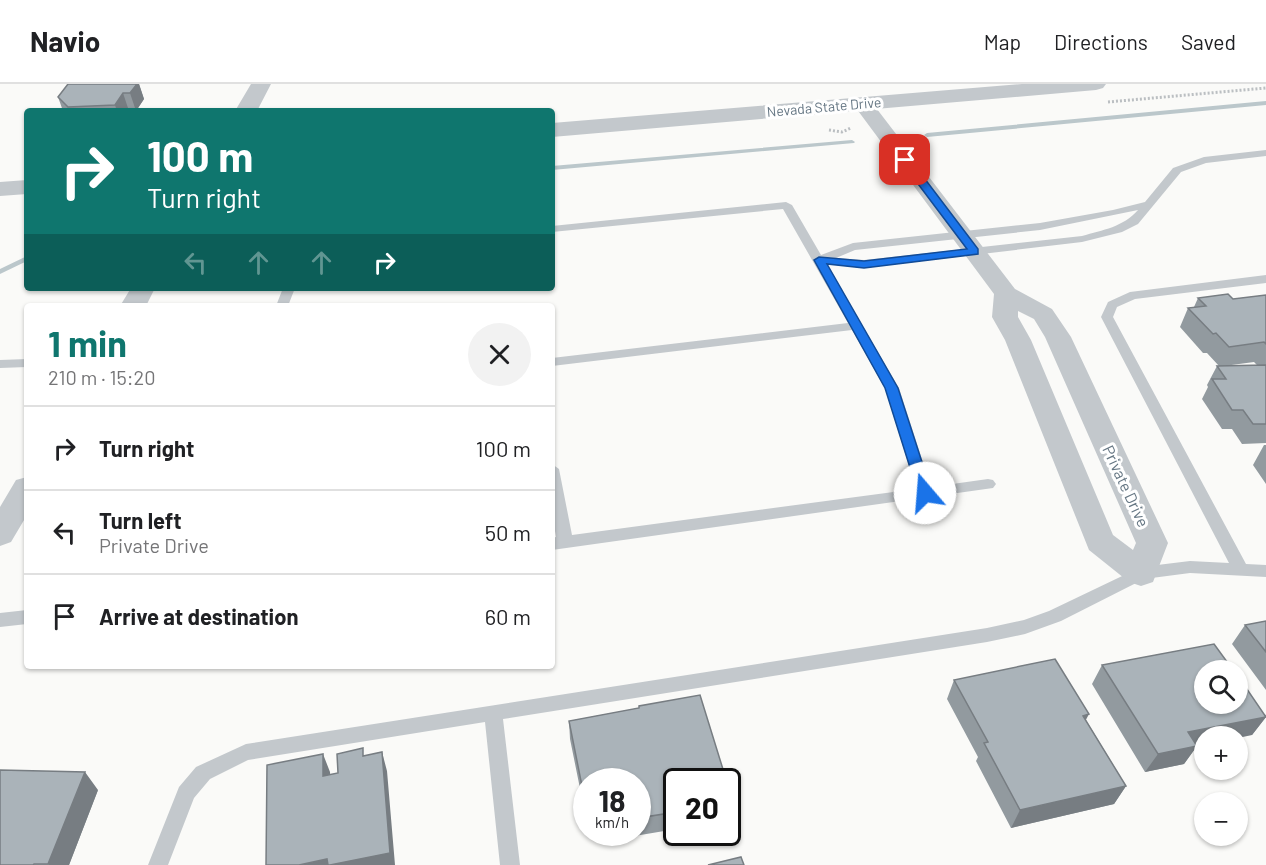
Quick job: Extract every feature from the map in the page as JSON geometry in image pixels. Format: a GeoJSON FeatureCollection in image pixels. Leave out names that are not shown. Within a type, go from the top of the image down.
{"type":"FeatureCollection","features":[{"type":"Feature","properties":{"kind":"street"},"geometry":{"type":"LineString","coordinates":[[248,108],[261,84]]}},
{"type":"Feature","properties":{"kind":"street","name":"Nevada State Drive"},"geometry":{"type":"LineString","coordinates":[[555,130],[1086,84]]}},
{"type":"Feature","properties":{"kind":"street","name":"Private Drive"},"geometry":{"type":"LineString","coordinates":[[863,104],[1006,294],[1043,314],[1058,337],[1152,543],[1140,573]]}},
{"type":"Feature","properties":{"kind":"street"},"geometry":{"type":"LineString","coordinates":[[0,168],[24,166]]}},
{"type":"Feature","properties":{"kind":"street"},"geometry":{"type":"LineString","coordinates":[[0,189],[24,186]]}},
{"type":"Feature","properties":{"kind":"street"},"geometry":{"type":"LineString","coordinates":[[1006,294],[1005,316],[1018,340],[1100,542],[1140,573]]}},
{"type":"Feature","properties":{"kind":"street"},"geometry":{"type":"LineString","coordinates":[[0,534],[24,493]]}},
{"type":"Feature","properties":{"kind":"lane"},"geometry":{"type":"LineString","coordinates":[[819,260],[853,247],[872,244],[1082,239],[1118,230],[1134,222],[1177,170],[1204,160],[1266,153]]}},
{"type":"Feature","properties":{"kind":"lane"},"geometry":{"type":"LineString","coordinates":[[819,260],[864,264],[884,262],[1099,217],[1149,204]]}},
{"type":"Feature","properties":{"kind":"lane"},"geometry":{"type":"LineString","coordinates":[[555,229],[786,205],[892,388],[925,493]]}},
{"type":"Feature","properties":{"kind":"lane"},"geometry":{"type":"LineString","coordinates":[[872,244],[884,262]]}},
{"type":"Feature","properties":{"kind":"lane"},"geometry":{"type":"LineString","coordinates":[[1240,568],[1107,317],[1111,305],[1120,299],[1134,295],[1266,279]]}},
{"type":"Feature","properties":{"kind":"lane"},"geometry":{"type":"LineString","coordinates":[[555,362],[857,326]]}},
{"type":"Feature","properties":{"kind":"lane"},"geometry":{"type":"LineString","coordinates":[[0,364],[24,363]]}},
{"type":"Feature","properties":{"kind":"lane"},"geometry":{"type":"LineString","coordinates":[[555,501],[559,543],[988,484]]}},
{"type":"Feature","properties":{"kind":"lane"},"geometry":{"type":"LineString","coordinates":[[158,865],[186,793],[203,773],[246,752],[935,644],[1025,627],[1055,616],[1140,573],[1190,567],[1266,571]]}},
{"type":"Feature","properties":{"kind":"lane"},"geometry":{"type":"LineString","coordinates":[[0,620],[24,617]]}},
{"type":"Feature","properties":{"kind":"lane"},"geometry":{"type":"LineString","coordinates":[[493,714],[510,865]]}},
{"type":"Feature","properties":{"kind":"building"},"geometry":{"type":"Polygon","coordinates":[[[68,84],[137,84],[130,93],[123,93],[115,105],[68,107],[58,97],[68,84]]]}},
{"type":"Feature","properties":{"kind":"building"},"geometry":{"type":"Polygon","coordinates":[[[1228,294],[1233,299],[1266,295],[1266,344],[1264,342],[1229,347],[1188,308],[1206,306],[1198,298],[1228,294]]]}},
{"type":"Feature","properties":{"kind":"building"},"geometry":{"type":"Polygon","coordinates":[[[1266,365],[1266,424],[1253,424],[1243,410],[1232,410],[1212,379],[1226,379],[1217,366],[1266,365]]]}},
{"type":"Feature","properties":{"kind":"building"},"geometry":{"type":"Polygon","coordinates":[[[1266,621],[1266,652],[1245,625],[1266,621]]]}},
{"type":"Feature","properties":{"kind":"building"},"geometry":{"type":"Polygon","coordinates":[[[1214,644],[1226,660],[1194,660],[1194,714],[1248,714],[1248,691],[1266,717],[1219,726],[1194,726],[1194,731],[1188,732],[1194,741],[1194,747],[1158,754],[1102,665],[1214,644]]]}},
{"type":"Feature","properties":{"kind":"building"},"geometry":{"type":"Polygon","coordinates":[[[1055,659],[1089,714],[1083,716],[1126,786],[1020,810],[984,743],[988,742],[954,680],[1055,659]]]}},
{"type":"Feature","properties":{"kind":"building"},"geometry":{"type":"Polygon","coordinates":[[[700,695],[723,768],[663,768],[663,814],[651,816],[651,768],[578,768],[569,721],[639,708],[639,706],[700,695]]]}},
{"type":"Feature","properties":{"kind":"building"},"geometry":{"type":"Polygon","coordinates":[[[363,748],[363,756],[382,752],[390,853],[330,865],[327,859],[299,865],[266,865],[267,765],[323,754],[323,776],[338,773],[337,754],[363,748]]]}},
{"type":"Feature","properties":{"kind":"building"},"geometry":{"type":"Polygon","coordinates":[[[0,770],[85,772],[48,864],[0,865],[0,770]]]}},
{"type":"Feature","properties":{"kind":"building"},"geometry":{"type":"Polygon","coordinates":[[[741,857],[744,865],[708,865],[741,857]]]}},
{"type":"Feature","properties":{"kind":"waterway"},"geometry":{"type":"LineString","coordinates":[[927,135],[1266,103]]}},
{"type":"Feature","properties":{"kind":"waterway"},"geometry":{"type":"LineString","coordinates":[[555,168],[852,142]]}},
{"type":"Feature","properties":{"kind":"waterway"},"geometry":{"type":"LineString","coordinates":[[0,272],[24,260]]}},
{"type":"Feature","properties":{"kind":"route"},"geometry":{"type":"LineString","coordinates":[[905,160],[974,252],[864,264],[819,260],[892,388],[925,493]]}}]}
